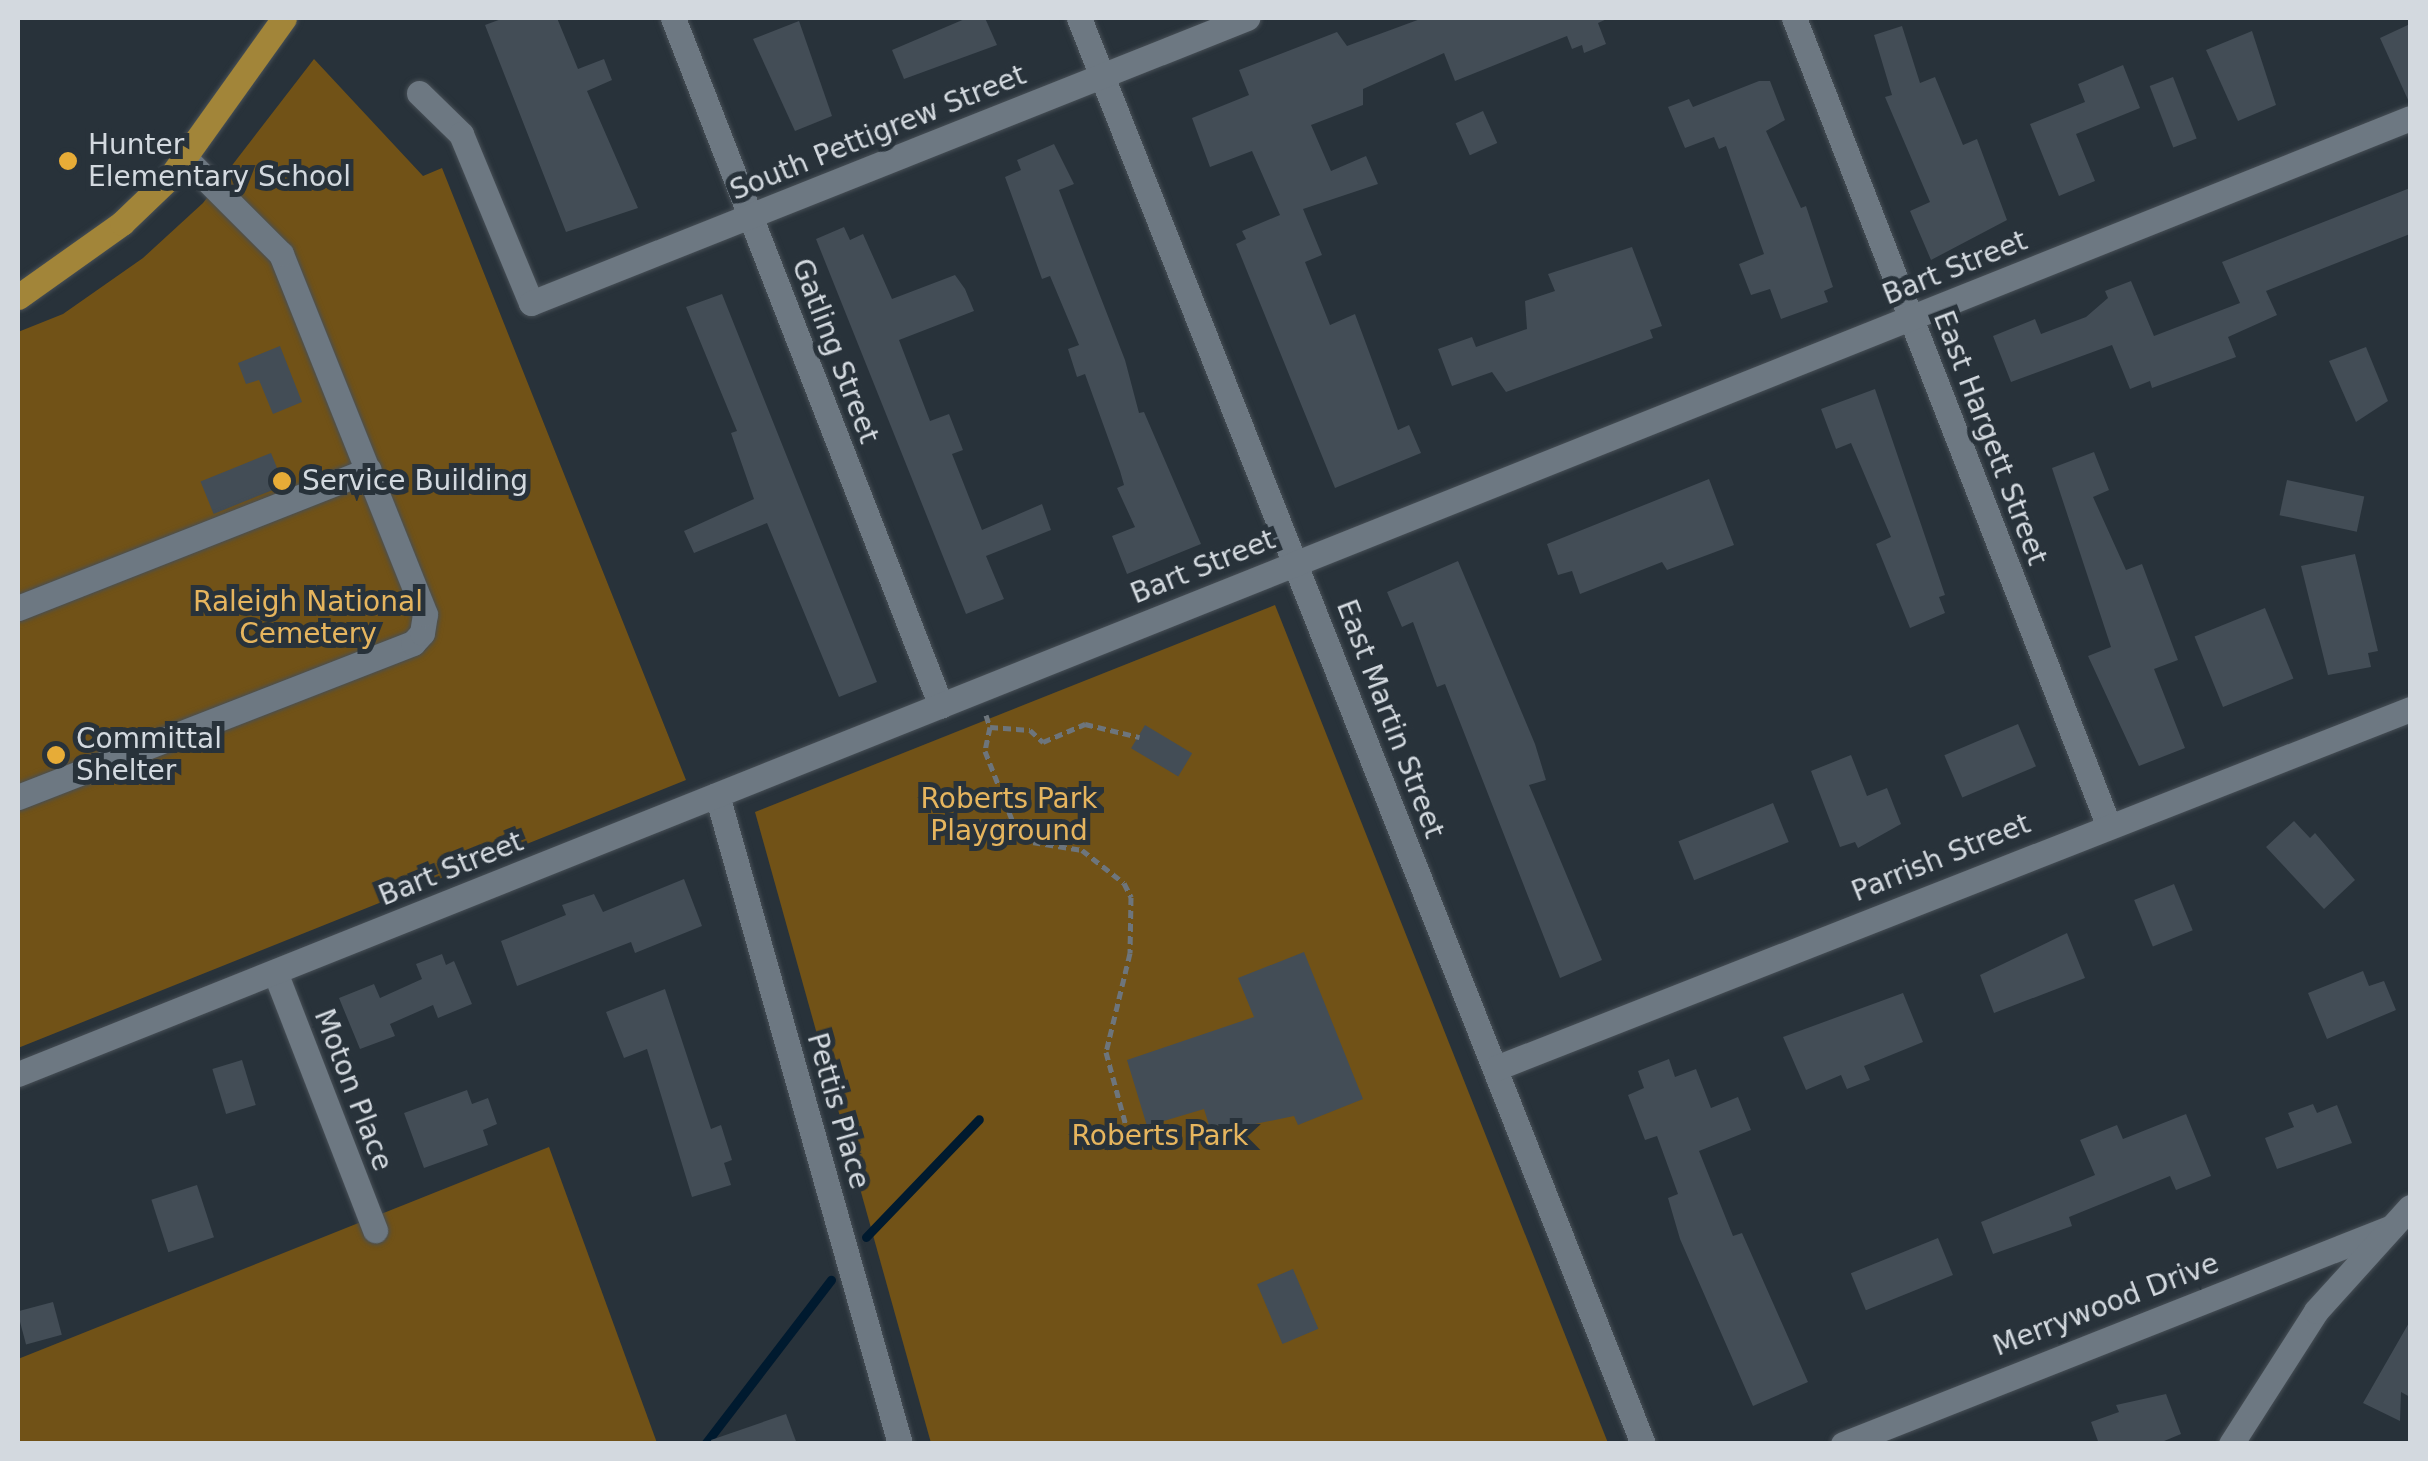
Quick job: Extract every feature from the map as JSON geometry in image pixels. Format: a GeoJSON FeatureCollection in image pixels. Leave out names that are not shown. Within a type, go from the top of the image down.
{"type":"FeatureCollection","features":[{"type":"Feature","properties":{"kind":"main road"},"geometry":{"type":"LineString","coordinates":[[18,297],[122,223],[186,159],[284,18]]}},
{"type":"Feature","properties":{"kind":"street","name":"Gatling Street"},"geometry":{"type":"LineString","coordinates":[[673,18],[941,706]]}},
{"type":"Feature","properties":{"kind":"street","name":"East Martin Street"},"geometry":{"type":"LineString","coordinates":[[1079,18],[1643,1444]]}},
{"type":"Feature","properties":{"kind":"street","name":"South Pettigrew Street"},"geometry":{"type":"LineString","coordinates":[[418,93],[462,134],[531,303],[1247,18]]}},
{"type":"Feature","properties":{"kind":"street","name":"East Hargett Street"},"geometry":{"type":"LineString","coordinates":[[1794,18],[2108,824]]}},
{"type":"Feature","properties":{"kind":"street","name":"Bart Street"},"geometry":{"type":"LineString","coordinates":[[18,1074],[2410,118]]}},
{"type":"Feature","properties":{"kind":"street"},"geometry":{"type":"LineString","coordinates":[[18,797],[413,643],[425,614],[281,254],[186,159]]}},
{"type":"Feature","properties":{"kind":"street"},"geometry":{"type":"LineString","coordinates":[[18,608],[369,470]]}},
{"type":"Feature","properties":{"kind":"street","name":"Parrish Street"},"geometry":{"type":"LineString","coordinates":[[1496,1068],[2108,824],[2410,709]]}},
{"type":"Feature","properties":{"kind":"street","name":"Pettis Place"},"geometry":{"type":"LineString","coordinates":[[717,795],[900,1444]]}},
{"type":"Feature","properties":{"kind":"street","name":"Moton Place"},"geometry":{"type":"LineString","coordinates":[[275,972],[374,1230]]}},
{"type":"Feature","properties":{"kind":"street"},"geometry":{"type":"LineString","coordinates":[[2231,1444],[2316,1311],[2410,1207]]}},
{"type":"Feature","properties":{"kind":"street","name":"Merrywood Drive"},"geometry":{"type":"LineString","coordinates":[[1843,1444],[2392,1227]]}},
{"type":"Feature","properties":{"kind":"path"},"geometry":{"type":"LineString","coordinates":[[978,692],[990,727],[985,751],[1020,840],[1082,850],[1124,883],[1130,897],[1130,953],[1106,1052],[1132,1148]]}},
{"type":"Feature","properties":{"kind":"path"},"geometry":{"type":"LineString","coordinates":[[990,727],[1030,730],[1042,742],[1104,724],[1138,737]]}},
{"type":"Feature","properties":{"kind":"green space","name":"Raleigh National Cemetery"},"geometry":{"type":"Polygon","coordinates":[[[314,59],[423,176],[442,168],[686,780],[18,1048],[18,332],[63,314],[143,258],[203,203],[314,59]]]}},
{"type":"Feature","properties":{"kind":"green space","name":"Roberts Park"},"geometry":{"type":"Polygon","coordinates":[[[1275,605],[1608,1443],[931,1443],[755,812],[1275,605]]]}},
{"type":"Feature","properties":{"kind":"green space"},"geometry":{"type":"Polygon","coordinates":[[[549,1147],[657,1443],[18,1444],[18,1359],[549,1147]]]}},
{"type":"Feature","properties":{"kind":"building"},"geometry":{"type":"Polygon","coordinates":[[[504,18],[557,18],[578,69],[604,59],[612,80],[587,91],[638,208],[566,232],[485,25],[504,18]]]}},
{"type":"Feature","properties":{"kind":"building"},"geometry":{"type":"Polygon","coordinates":[[[967,18],[985,18],[997,45],[904,79],[892,50],[967,18]]]}},
{"type":"Feature","properties":{"kind":"building"},"geometry":{"type":"Polygon","coordinates":[[[1423,18],[1609,18],[1598,23],[1606,44],[1584,53],[1582,45],[1572,49],[1567,36],[1455,81],[1444,53],[1363,89],[1363,105],[1311,125],[1331,171],[1366,156],[1378,184],[1303,209],[1322,255],[1305,262],[1330,325],[1355,314],[1398,430],[1409,425],[1421,453],[1335,488],[1236,244],[1246,239],[1242,231],[1280,215],[1252,151],[1210,167],[1192,118],[1249,95],[1239,70],[1337,32],[1347,46],[1423,18]]]}},
{"type":"Feature","properties":{"kind":"building"},"geometry":{"type":"Polygon","coordinates":[[[799,21],[832,116],[795,131],[753,39],[799,21]]]}},
{"type":"Feature","properties":{"kind":"building"},"geometry":{"type":"Polygon","coordinates":[[[2410,24],[2410,102],[2409,102],[2380,38],[2410,24]]]}},
{"type":"Feature","properties":{"kind":"building"},"geometry":{"type":"Polygon","coordinates":[[[1902,26],[1920,83],[1935,77],[1963,145],[1977,139],[2007,220],[1931,260],[1910,211],[1930,202],[1885,97],[1892,95],[1874,35],[1902,26]]]}},
{"type":"Feature","properties":{"kind":"building"},"geometry":{"type":"Polygon","coordinates":[[[2252,31],[2276,105],[2238,121],[2206,50],[2252,31]]]}},
{"type":"Feature","properties":{"kind":"building"},"geometry":{"type":"Polygon","coordinates":[[[2123,65],[2140,108],[2076,134],[2095,181],[2059,196],[2030,124],[2085,102],[2078,84],[2123,65]]]}},
{"type":"Feature","properties":{"kind":"building"},"geometry":{"type":"Polygon","coordinates":[[[2173,77],[2197,139],[2173,148],[2150,86],[2173,77]]]}},
{"type":"Feature","properties":{"kind":"building"},"geometry":{"type":"Polygon","coordinates":[[[1759,81],[1770,81],[1785,120],[1766,131],[1801,208],[1806,206],[1833,287],[1824,291],[1828,302],[1781,319],[1770,289],[1751,295],[1739,264],[1764,254],[1726,146],[1719,149],[1714,137],[1685,148],[1668,107],[1689,99],[1693,107],[1759,81]]]}},
{"type":"Feature","properties":{"kind":"building"},"geometry":{"type":"Polygon","coordinates":[[[1483,111],[1497,143],[1470,155],[1456,123],[1483,111]]]}},
{"type":"Feature","properties":{"kind":"building"},"geometry":{"type":"Polygon","coordinates":[[[1054,144],[1074,184],[1059,190],[1125,360],[1139,413],[1144,412],[1201,544],[1127,574],[1112,536],[1135,527],[1117,488],[1124,485],[1120,471],[1085,374],[1077,377],[1068,349],[1079,345],[1050,276],[1042,279],[1005,177],[1021,170],[1017,160],[1054,144]]]}},
{"type":"Feature","properties":{"kind":"building"},"geometry":{"type":"Polygon","coordinates":[[[2410,188],[2410,234],[2266,291],[2277,315],[2228,337],[2236,357],[2152,388],[2150,381],[2130,389],[2112,345],[2011,382],[1993,336],[2035,319],[2041,334],[2086,317],[2108,298],[2105,291],[2131,281],[2154,336],[2240,303],[2222,262],[2410,188]]]}},
{"type":"Feature","properties":{"kind":"building"},"geometry":{"type":"Polygon","coordinates":[[[844,227],[850,240],[863,234],[892,299],[955,275],[965,289],[974,311],[899,340],[930,421],[949,414],[963,450],[952,454],[982,530],[1042,504],[1051,530],[986,556],[1004,599],[966,614],[816,239],[844,227]]]}},
{"type":"Feature","properties":{"kind":"building"},"geometry":{"type":"Polygon","coordinates":[[[1632,247],[1662,326],[1650,330],[1653,338],[1506,392],[1492,372],[1452,386],[1438,349],[1472,337],[1476,347],[1527,329],[1525,301],[1555,291],[1548,274],[1632,247]]]}},
{"type":"Feature","properties":{"kind":"building"},"geometry":{"type":"Polygon","coordinates":[[[722,294],[877,682],[839,697],[767,523],[694,553],[684,531],[754,499],[731,433],[737,431],[686,307],[722,294]]]}},
{"type":"Feature","properties":{"kind":"building"},"geometry":{"type":"Polygon","coordinates":[[[280,346],[302,402],[273,414],[259,380],[246,384],[238,363],[280,346]]]}},
{"type":"Feature","properties":{"kind":"building"},"geometry":{"type":"Polygon","coordinates":[[[2366,347],[2388,401],[2356,422],[2329,361],[2366,347]]]}},
{"type":"Feature","properties":{"kind":"building"},"geometry":{"type":"Polygon","coordinates":[[[1875,389],[1945,595],[1939,597],[1945,613],[1910,628],[1876,544],[1891,537],[1851,443],[1836,449],[1821,409],[1875,389]]]}},
{"type":"Feature","properties":{"kind":"building"},"geometry":{"type":"Polygon","coordinates":[[[2094,452],[2109,490],[2093,497],[2126,570],[2142,564],[2178,660],[2154,669],[2185,748],[2139,766],[2088,656],[2111,647],[2052,468],[2094,452]]]}},
{"type":"Feature","properties":{"kind":"building"},"geometry":{"type":"Polygon","coordinates":[[[271,453],[284,485],[214,514],[201,481],[271,453]]]}},
{"type":"Feature","properties":{"kind":"building"},"geometry":{"type":"Polygon","coordinates":[[[1709,479],[1734,545],[1667,570],[1662,562],[1580,594],[1572,571],[1558,575],[1547,544],[1709,479]]]}},
{"type":"Feature","properties":{"kind":"building"},"geometry":{"type":"Polygon","coordinates":[[[2287,480],[2364,496],[2357,532],[2280,515],[2287,480]]]}},
{"type":"Feature","properties":{"kind":"building"},"geometry":{"type":"Polygon","coordinates":[[[2355,554],[2378,651],[2368,653],[2371,667],[2328,675],[2301,566],[2355,554]]]}},
{"type":"Feature","properties":{"kind":"building"},"geometry":{"type":"Polygon","coordinates":[[[1458,561],[1535,744],[1546,780],[1529,785],[1602,960],[1560,978],[1445,684],[1437,687],[1413,622],[1402,627],[1387,592],[1458,561]]]}},
{"type":"Feature","properties":{"kind":"building"},"geometry":{"type":"Polygon","coordinates":[[[2265,608],[2293,678],[2223,707],[2195,636],[2265,608]]]}},
{"type":"Feature","properties":{"kind":"building"},"geometry":{"type":"Polygon","coordinates":[[[2018,724],[2036,766],[1962,798],[1944,755],[2018,724]]]}},
{"type":"Feature","properties":{"kind":"building"},"geometry":{"type":"Polygon","coordinates":[[[1145,725],[1192,753],[1178,776],[1131,748],[1145,725]]]}},
{"type":"Feature","properties":{"kind":"building"},"geometry":{"type":"Polygon","coordinates":[[[1851,755],[1867,796],[1887,788],[1901,824],[1858,848],[1855,842],[1840,847],[1811,771],[1851,755]]]}},
{"type":"Feature","properties":{"kind":"building"},"geometry":{"type":"Polygon","coordinates":[[[1773,803],[1789,842],[1694,880],[1678,841],[1773,803]]]}},
{"type":"Feature","properties":{"kind":"building"},"geometry":{"type":"Polygon","coordinates":[[[2294,821],[2310,838],[2315,833],[2355,880],[2324,909],[2266,847],[2294,821]]]}},
{"type":"Feature","properties":{"kind":"building"},"geometry":{"type":"Polygon","coordinates":[[[684,879],[702,926],[635,953],[631,942],[517,986],[501,941],[566,915],[562,905],[594,894],[603,912],[684,879]]]}},
{"type":"Feature","properties":{"kind":"building"},"geometry":{"type":"Polygon","coordinates":[[[2174,884],[2193,930],[2153,946],[2134,900],[2174,884]]]}},
{"type":"Feature","properties":{"kind":"building"},"geometry":{"type":"Polygon","coordinates":[[[2067,933],[2085,978],[1994,1013],[1980,975],[2067,933]]]}},
{"type":"Feature","properties":{"kind":"building"},"geometry":{"type":"Polygon","coordinates":[[[1304,952],[1363,1099],[1298,1125],[1294,1116],[1240,1127],[1209,1125],[1204,1109],[1147,1126],[1127,1060],[1254,1017],[1238,978],[1304,952]]]}},
{"type":"Feature","properties":{"kind":"building"},"geometry":{"type":"Polygon","coordinates":[[[442,954],[446,965],[454,961],[472,1004],[438,1018],[433,1005],[390,1024],[395,1036],[360,1049],[339,998],[374,984],[380,998],[422,979],[416,964],[442,954]]]}},
{"type":"Feature","properties":{"kind":"building"},"geometry":{"type":"Polygon","coordinates":[[[2363,971],[2369,986],[2384,981],[2396,1010],[2327,1039],[2308,993],[2363,971]]]}},
{"type":"Feature","properties":{"kind":"building"},"geometry":{"type":"Polygon","coordinates":[[[665,989],[711,1129],[721,1125],[732,1160],[724,1163],[731,1185],[692,1197],[647,1049],[624,1058],[606,1012],[665,989]]]}},
{"type":"Feature","properties":{"kind":"building"},"geometry":{"type":"Polygon","coordinates":[[[1903,993],[1923,1042],[1864,1066],[1870,1080],[1847,1089],[1841,1075],[1806,1090],[1783,1037],[1903,993]]]}},
{"type":"Feature","properties":{"kind":"building"},"geometry":{"type":"Polygon","coordinates":[[[1669,1059],[1675,1077],[1696,1069],[1711,1108],[1738,1097],[1751,1130],[1699,1151],[1733,1236],[1742,1233],[1808,1382],[1753,1406],[1680,1239],[1668,1198],[1678,1194],[1657,1136],[1645,1140],[1628,1095],[1644,1088],[1638,1071],[1669,1059]]]}},
{"type":"Feature","properties":{"kind":"building"},"geometry":{"type":"Polygon","coordinates":[[[242,1060],[256,1105],[226,1114],[212,1069],[242,1060]]]}},
{"type":"Feature","properties":{"kind":"building"},"geometry":{"type":"Polygon","coordinates":[[[467,1090],[472,1104],[488,1098],[497,1124],[483,1130],[488,1145],[424,1168],[404,1113],[467,1090]]]}},
{"type":"Feature","properties":{"kind":"building"},"geometry":{"type":"Polygon","coordinates":[[[2313,1104],[2317,1113],[2337,1105],[2352,1143],[2277,1169],[2265,1138],[2294,1127],[2288,1113],[2313,1104]]]}},
{"type":"Feature","properties":{"kind":"building"},"geometry":{"type":"Polygon","coordinates":[[[2186,1114],[2211,1176],[2176,1190],[2170,1176],[2069,1217],[2072,1226],[1993,1254],[1981,1222],[2095,1175],[2080,1140],[2117,1125],[2123,1139],[2186,1114]]]}},
{"type":"Feature","properties":{"kind":"building"},"geometry":{"type":"Polygon","coordinates":[[[197,1185],[214,1237],[168,1252],[151,1200],[197,1185]]]}},
{"type":"Feature","properties":{"kind":"building"},"geometry":{"type":"Polygon","coordinates":[[[1938,1238],[1953,1275],[1866,1310],[1851,1273],[1938,1238]]]}},
{"type":"Feature","properties":{"kind":"building"},"geometry":{"type":"Polygon","coordinates":[[[1293,1269],[1318,1329],[1282,1344],[1257,1284],[1293,1269]]]}},
{"type":"Feature","properties":{"kind":"building"},"geometry":{"type":"Polygon","coordinates":[[[53,1302],[62,1335],[26,1344],[18,1311],[53,1302]]]}},
{"type":"Feature","properties":{"kind":"building"},"geometry":{"type":"Polygon","coordinates":[[[2410,1321],[2410,1397],[2401,1392],[2400,1421],[2363,1403],[2410,1321]]]}},
{"type":"Feature","properties":{"kind":"building"},"geometry":{"type":"Polygon","coordinates":[[[2166,1394],[2181,1434],[2157,1444],[2099,1444],[2091,1422],[2119,1412],[2116,1405],[2166,1394]]]}},
{"type":"Feature","properties":{"kind":"building"},"geometry":{"type":"Polygon","coordinates":[[[786,1414],[797,1444],[712,1444],[711,1440],[786,1414]]]}},
{"type":"Feature","properties":{"kind":"waterway"},"geometry":{"type":"LineString","coordinates":[[866,1237],[979,1119]]}},
{"type":"Feature","properties":{"kind":"waterway"},"geometry":{"type":"LineString","coordinates":[[705,1444],[831,1280]]}},
{"type":"Feature","properties":{"kind":"place","name":"Hunter Elementary School"},"geometry":{"type":"Point","coordinates":[68,161]}},
{"type":"Feature","properties":{"kind":"place","name":"Service Building"},"geometry":{"type":"Point","coordinates":[282,481]}},
{"type":"Feature","properties":{"kind":"place","name":"Committal Shelter"},"geometry":{"type":"Point","coordinates":[56,755]}},
{"type":"Feature","properties":{"kind":"park label","name":"Roberts Park Playground"},"geometry":{"type":"Point","coordinates":[1009,815]}}]}
